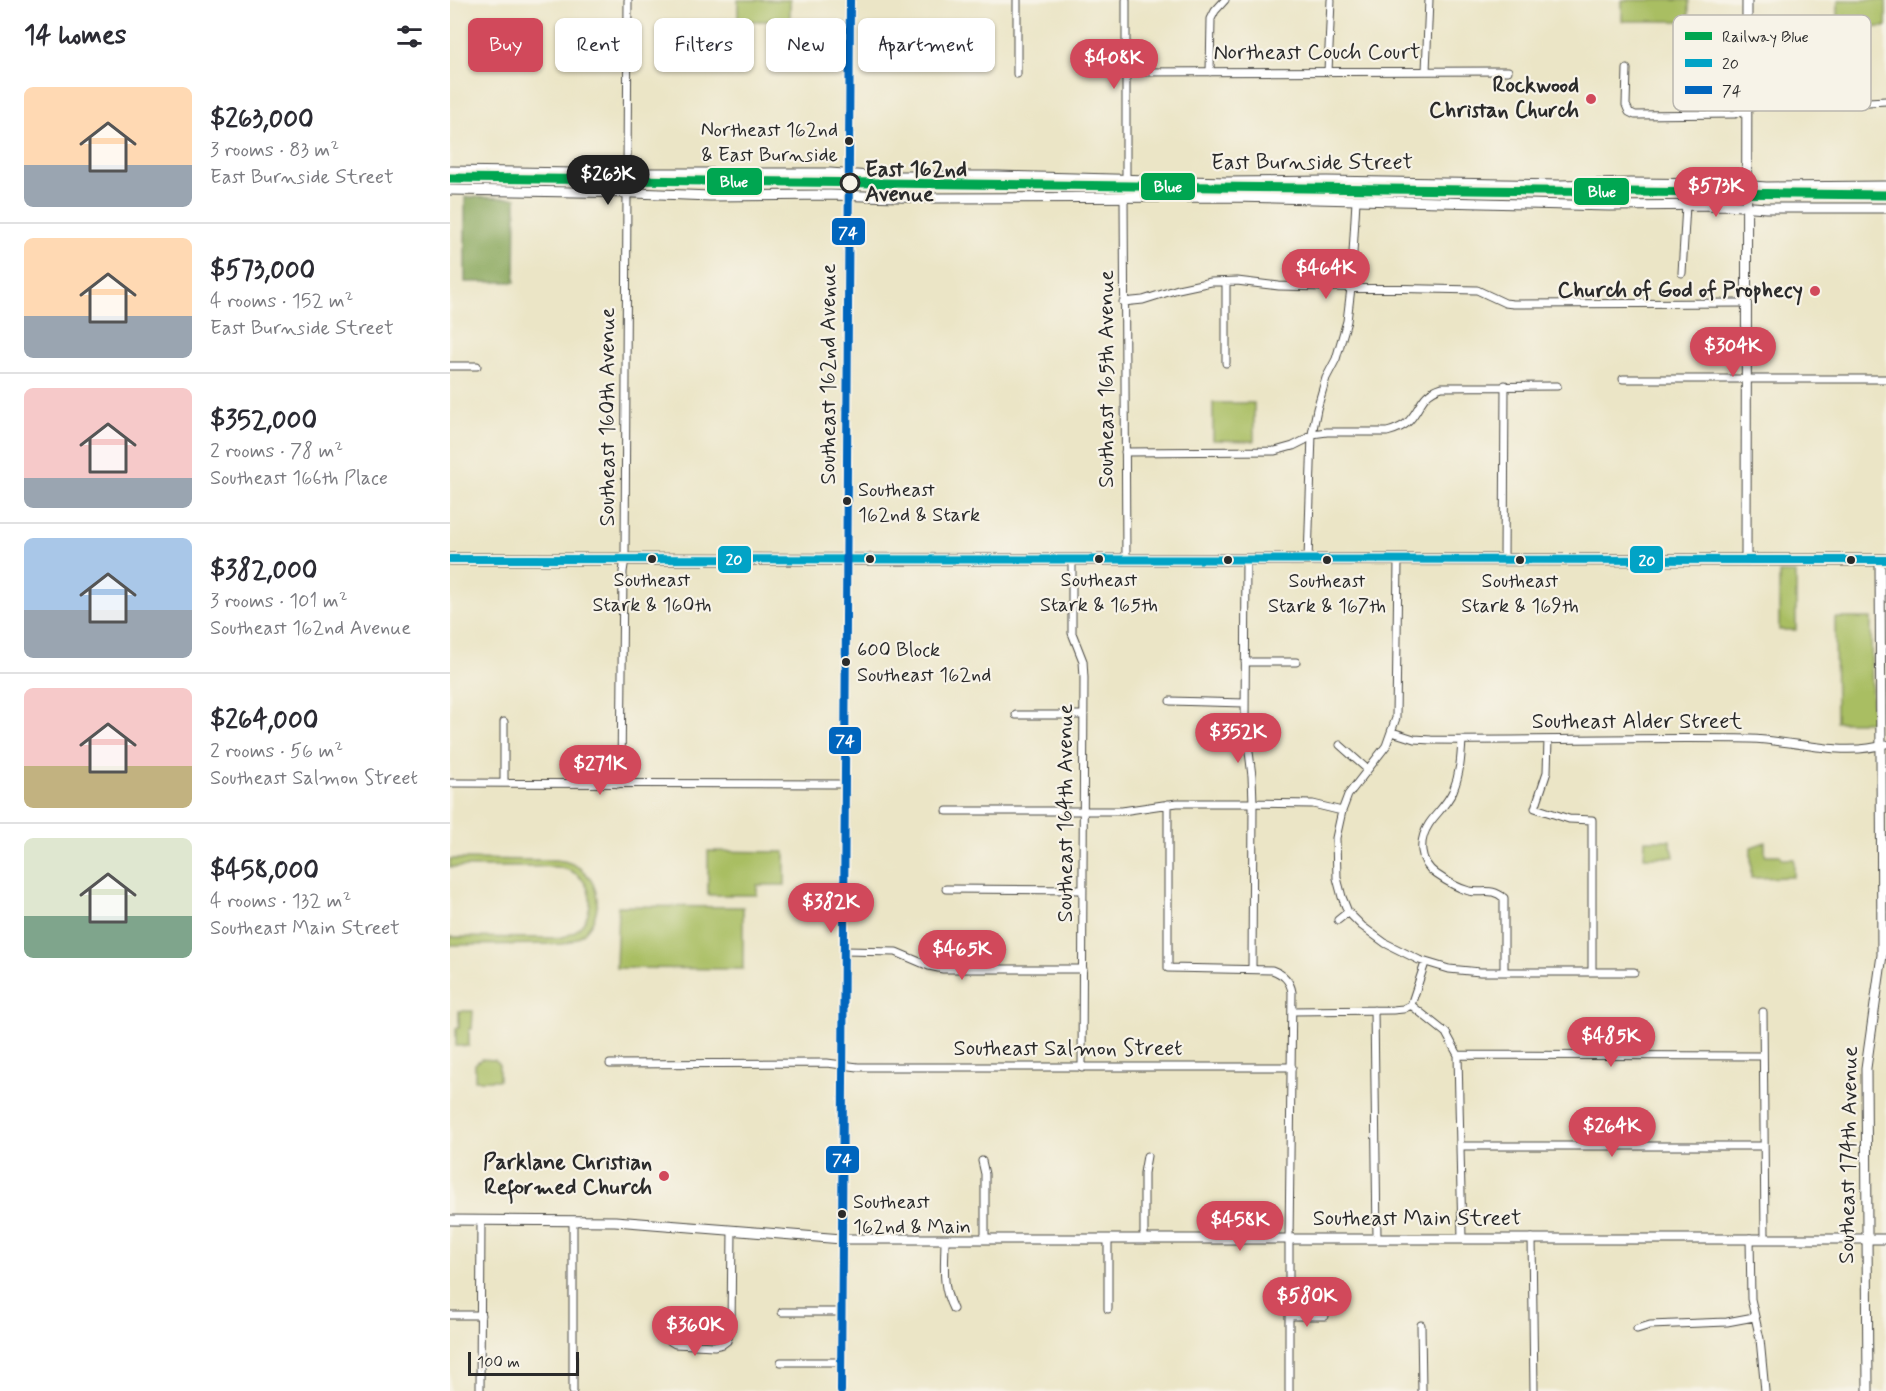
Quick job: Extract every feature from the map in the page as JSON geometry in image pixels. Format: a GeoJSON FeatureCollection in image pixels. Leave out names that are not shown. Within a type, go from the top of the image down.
{"type":"FeatureCollection","features":[{"type":"Feature","properties":{"kind":"main road"},"geometry":{"type":"LineString","coordinates":[[450,559],[1883,560]]}},
{"type":"Feature","properties":{"kind":"street"},"geometry":{"type":"LineString","coordinates":[[627,173],[628,0]]}},
{"type":"Feature","properties":{"kind":"street","name":"Southeast 162nd Avenue"},"geometry":{"type":"LineString","coordinates":[[841,1391],[850,0]]}},
{"type":"Feature","properties":{"kind":"street"},"geometry":{"type":"LineString","coordinates":[[1017,0],[1017,74]]}},
{"type":"Feature","properties":{"kind":"street"},"geometry":{"type":"LineString","coordinates":[[1126,0],[1126,179]]}},
{"type":"Feature","properties":{"kind":"street"},"geometry":{"type":"LineString","coordinates":[[1210,72],[1211,19],[1225,0]]}},
{"type":"Feature","properties":{"kind":"street"},"geometry":{"type":"LineString","coordinates":[[1328,72],[1331,0]]}},
{"type":"Feature","properties":{"kind":"street"},"geometry":{"type":"LineString","coordinates":[[1426,71],[1429,0]]}},
{"type":"Feature","properties":{"kind":"street"},"geometry":{"type":"LineString","coordinates":[[1627,69],[1626,105],[1629,112],[1635,115],[1735,114],[1742,111]]}},
{"type":"Feature","properties":{"kind":"street","name":"Northeast Couch Court"},"geometry":{"type":"LineString","coordinates":[[1126,72],[1508,71]]}},
{"type":"Feature","properties":{"kind":"street"},"geometry":{"type":"LineString","coordinates":[[1871,102],[1886,101]]}},
{"type":"Feature","properties":{"kind":"street"},"geometry":{"type":"LineString","coordinates":[[1746,560],[1747,111]]}},
{"type":"Feature","properties":{"kind":"street","name":"East Burnside Street"},"geometry":{"type":"LineString","coordinates":[[450,171],[998,176],[1226,182],[1886,186]]}},
{"type":"Feature","properties":{"kind":"street","name":"East Burnside Street"},"geometry":{"type":"LineString","coordinates":[[450,190],[933,198],[1233,197],[1609,206],[1886,208]]}},
{"type":"Feature","properties":{"kind":"street","name":"Southeast 160th Avenue"},"geometry":{"type":"LineString","coordinates":[[618,784],[621,776],[625,560],[627,193]]}},
{"type":"Feature","properties":{"kind":"street","name":"Southeast 165th Avenue"},"geometry":{"type":"LineString","coordinates":[[1124,198],[1126,559]]}},
{"type":"Feature","properties":{"kind":"street"},"geometry":{"type":"LineString","coordinates":[[1308,560],[1312,434],[1326,378],[1341,343],[1347,321],[1356,201]]}},
{"type":"Feature","properties":{"kind":"street"},"geometry":{"type":"LineString","coordinates":[[1682,273],[1686,205]]}},
{"type":"Feature","properties":{"kind":"street"},"geometry":{"type":"LineString","coordinates":[[1123,302],[1153,298],[1197,284],[1226,282],[1279,286],[1477,290],[1505,303],[1513,304],[1746,303]]}},
{"type":"Feature","properties":{"kind":"street"},"geometry":{"type":"LineString","coordinates":[[1226,282],[1226,363]]}},
{"type":"Feature","properties":{"kind":"street"},"geometry":{"type":"LineString","coordinates":[[450,366],[477,366]]}},
{"type":"Feature","properties":{"kind":"street"},"geometry":{"type":"LineString","coordinates":[[1317,374],[1326,378]]}},
{"type":"Feature","properties":{"kind":"street"},"geometry":{"type":"LineString","coordinates":[[1623,379],[1886,379]]}},
{"type":"Feature","properties":{"kind":"street"},"geometry":{"type":"LineString","coordinates":[[1504,560],[1505,385]]}},
{"type":"Feature","properties":{"kind":"street"},"geometry":{"type":"LineString","coordinates":[[1125,452],[1275,451],[1293,446],[1312,434],[1387,432],[1396,429],[1408,423],[1425,398],[1434,390],[1442,387],[1557,386]]}},
{"type":"Feature","properties":{"kind":"street","name":"Southeast 164th Avenue"},"geometry":{"type":"LineString","coordinates":[[1072,560],[1072,633],[1084,669],[1082,1068]]}},
{"type":"Feature","properties":{"kind":"street"},"geometry":{"type":"LineString","coordinates":[[1246,560],[1245,703],[1253,803],[1252,968]]}},
{"type":"Feature","properties":{"kind":"street"},"geometry":{"type":"LineString","coordinates":[[1398,560],[1398,710],[1386,746],[1348,795],[1336,838],[1337,878],[1348,912],[1385,943],[1425,963],[1466,972],[1634,972]]}},
{"type":"Feature","properties":{"kind":"street","name":"Southeast 174th Avenue"},"geometry":{"type":"LineString","coordinates":[[1868,1391],[1866,1068],[1882,955],[1883,560]]}},
{"type":"Feature","properties":{"kind":"street"},"geometry":{"type":"LineString","coordinates":[[1245,662],[1296,662]]}},
{"type":"Feature","properties":{"kind":"street"},"geometry":{"type":"LineString","coordinates":[[1170,701],[1245,703]]}},
{"type":"Feature","properties":{"kind":"street"},"geometry":{"type":"LineString","coordinates":[[1016,715],[1084,715]]}},
{"type":"Feature","properties":{"kind":"street"},"geometry":{"type":"LineString","coordinates":[[504,722],[504,783]]}},
{"type":"Feature","properties":{"kind":"street","name":"Southeast Alder Street"},"geometry":{"type":"LineString","coordinates":[[1392,732],[1414,739],[1753,739],[1836,748],[1874,748],[1884,745]]}},
{"type":"Feature","properties":{"kind":"street"},"geometry":{"type":"LineString","coordinates":[[1461,740],[1459,775],[1442,810],[1430,823],[1424,835],[1422,852],[1427,865],[1433,872],[1450,883],[1470,891],[1496,891],[1504,898],[1504,972]]}},
{"type":"Feature","properties":{"kind":"street"},"geometry":{"type":"LineString","coordinates":[[1548,740],[1547,772],[1535,808],[1569,819],[1592,820],[1592,971]]}},
{"type":"Feature","properties":{"kind":"street"},"geometry":{"type":"LineString","coordinates":[[1340,745],[1367,768]]}},
{"type":"Feature","properties":{"kind":"street"},"geometry":{"type":"LineString","coordinates":[[450,783],[845,784]]}},
{"type":"Feature","properties":{"kind":"street"},"geometry":{"type":"LineString","coordinates":[[947,811],[1134,810],[1168,804],[1253,803],[1312,804],[1342,811]]}},
{"type":"Feature","properties":{"kind":"street"},"geometry":{"type":"LineString","coordinates":[[1168,804],[1168,968],[1272,969],[1285,977],[1291,986],[1289,1391]]}},
{"type":"Feature","properties":{"kind":"street"},"geometry":{"type":"LineString","coordinates":[[946,890],[1083,890]]}},
{"type":"Feature","properties":{"kind":"street"},"geometry":{"type":"LineString","coordinates":[[1338,920],[1348,912]]}},
{"type":"Feature","properties":{"kind":"street"},"geometry":{"type":"LineString","coordinates":[[844,951],[896,952],[928,966],[943,969],[1083,969]]}},
{"type":"Feature","properties":{"kind":"street"},"geometry":{"type":"LineString","coordinates":[[1292,1011],[1403,1009],[1411,1005],[1425,963]]}},
{"type":"Feature","properties":{"kind":"street"},"geometry":{"type":"LineString","coordinates":[[1411,1005],[1446,1033],[1458,1056],[1462,1239]]}},
{"type":"Feature","properties":{"kind":"street"},"geometry":{"type":"LineString","coordinates":[[1374,1010],[1377,1238]]}},
{"type":"Feature","properties":{"kind":"street"},"geometry":{"type":"LineString","coordinates":[[1763,1012],[1765,1238]]}},
{"type":"Feature","properties":{"kind":"street"},"geometry":{"type":"LineString","coordinates":[[1458,1056],[1763,1056]]}},
{"type":"Feature","properties":{"kind":"street","name":"Southeast Salmon Street"},"geometry":{"type":"LineString","coordinates":[[610,1064],[827,1063],[870,1067],[1292,1068]]}},
{"type":"Feature","properties":{"kind":"street"},"geometry":{"type":"LineString","coordinates":[[1461,1146],[1763,1146]]}},
{"type":"Feature","properties":{"kind":"street"},"geometry":{"type":"LineString","coordinates":[[1143,1239],[1144,1173],[1147,1156]]}},
{"type":"Feature","properties":{"kind":"street"},"geometry":{"type":"LineString","coordinates":[[982,1161],[985,1174],[985,1239]]}},
{"type":"Feature","properties":{"kind":"street","name":"Southeast Main Street"},"geometry":{"type":"LineString","coordinates":[[450,1220],[615,1221],[842,1239],[1886,1239]]}},
{"type":"Feature","properties":{"kind":"street"},"geometry":{"type":"LineString","coordinates":[[480,1391],[481,1220]]}},
{"type":"Feature","properties":{"kind":"street"},"geometry":{"type":"LineString","coordinates":[[573,1221],[573,1391]]}},
{"type":"Feature","properties":{"kind":"street"},"geometry":{"type":"LineString","coordinates":[[662,1336],[675,1344],[714,1346],[727,1341],[731,1329],[732,1230]]}},
{"type":"Feature","properties":{"kind":"street"},"geometry":{"type":"LineString","coordinates":[[1532,1238],[1534,1391]]}},
{"type":"Feature","properties":{"kind":"street"},"geometry":{"type":"LineString","coordinates":[[1750,1238],[1750,1284],[1754,1317],[1764,1362],[1765,1391]]}},
{"type":"Feature","properties":{"kind":"street"},"geometry":{"type":"LineString","coordinates":[[945,1239],[945,1287],[953,1309]]}},
{"type":"Feature","properties":{"kind":"street"},"geometry":{"type":"LineString","coordinates":[[1108,1239],[1108,1309]]}},
{"type":"Feature","properties":{"kind":"street"},"geometry":{"type":"LineString","coordinates":[[782,1312],[842,1312]]}},
{"type":"Feature","properties":{"kind":"street"},"geometry":{"type":"LineString","coordinates":[[450,1314],[481,1315]]}},
{"type":"Feature","properties":{"kind":"street"},"geometry":{"type":"LineString","coordinates":[[1289,1317],[1325,1316]]}},
{"type":"Feature","properties":{"kind":"street"},"geometry":{"type":"LineString","coordinates":[[1637,1329],[1650,1325],[1727,1322],[1754,1317]]}},
{"type":"Feature","properties":{"kind":"street"},"geometry":{"type":"LineString","coordinates":[[1421,1325],[1422,1391]]}},
{"type":"Feature","properties":{"kind":"street"},"geometry":{"type":"LineString","coordinates":[[781,1362],[841,1362]]}},
{"type":"Feature","properties":{"kind":"green space"},"geometry":{"type":"Polygon","coordinates":[[[738,0],[790,0],[790,18],[766,18],[766,21],[754,21],[754,18],[738,18],[738,0]]]}},
{"type":"Feature","properties":{"kind":"green space"},"geometry":{"type":"Polygon","coordinates":[[[1622,0],[1689,0],[1689,15],[1673,15],[1673,21],[1622,21],[1622,0]]]}},
{"type":"Feature","properties":{"kind":"green space"},"geometry":{"type":"Polygon","coordinates":[[[1838,0],[1886,0],[1886,27],[1871,27],[1871,15],[1838,15],[1838,0]]]}},
{"type":"Feature","properties":{"kind":"green space"},"geometry":{"type":"Polygon","coordinates":[[[465,197],[516,198],[515,282],[465,282],[465,197]]]}},
{"type":"Feature","properties":{"kind":"green space"},"geometry":{"type":"Polygon","coordinates":[[[1213,403],[1254,403],[1254,441],[1213,440],[1213,403]]]}},
{"type":"Feature","properties":{"kind":"green space"},"geometry":{"type":"Polygon","coordinates":[[[1779,573],[1796,573],[1796,630],[1779,630],[1779,573]]]}},
{"type":"Feature","properties":{"kind":"green space"},"geometry":{"type":"Polygon","coordinates":[[[1835,618],[1871,618],[1872,722],[1836,722],[1835,618]]]}},
{"type":"Feature","properties":{"kind":"green space"},"geometry":{"type":"Polygon","coordinates":[[[1645,840],[1670,840],[1674,857],[1644,857],[1645,840]]]}},
{"type":"Feature","properties":{"kind":"green space"},"geometry":{"type":"Polygon","coordinates":[[[1765,842],[1765,855],[1780,855],[1782,859],[1794,859],[1794,877],[1751,878],[1751,847],[1765,842]]]}},
{"type":"Feature","properties":{"kind":"green space"},"geometry":{"type":"Polygon","coordinates":[[[708,851],[785,852],[785,885],[757,885],[757,895],[708,895],[708,851]]]}},
{"type":"Feature","properties":{"kind":"green space"},"geometry":{"type":"Polygon","coordinates":[[[450,859],[556,860],[573,864],[586,873],[594,885],[597,899],[596,913],[590,926],[579,937],[563,944],[450,945],[450,937],[555,938],[569,935],[579,928],[586,918],[590,907],[590,895],[586,884],[577,875],[565,869],[556,867],[450,867],[450,859]]]}},
{"type":"Feature","properties":{"kind":"green space"},"geometry":{"type":"Polygon","coordinates":[[[618,906],[743,907],[743,969],[616,968],[618,906]]]}},
{"type":"Feature","properties":{"kind":"green space"},"geometry":{"type":"Polygon","coordinates":[[[459,1011],[473,1011],[472,1029],[469,1029],[469,1046],[456,1046],[459,1011]]]}},
{"type":"Feature","properties":{"kind":"green space"},"geometry":{"type":"Polygon","coordinates":[[[481,1059],[495,1060],[499,1063],[499,1080],[475,1080],[475,1064],[481,1059]]]}},
{"type":"Feature","properties":{"kind":"rail line","name":"Blue"},"geometry":{"type":"LineString","coordinates":[[450,178],[1886,195]]}},
{"type":"Feature","properties":{"kind":"transit line","name":"74"},"geometry":{"type":"LineString","coordinates":[[841,1391],[850,0]]}},
{"type":"Feature","properties":{"kind":"transit line","name":"20"},"geometry":{"type":"LineString","coordinates":[[450,559],[1886,560]]}},
{"type":"Feature","properties":{"kind":"place","name":"Rockwood Christan Church"},"geometry":{"type":"Point","coordinates":[1591,99]}},
{"type":"Feature","properties":{"kind":"place","name":"Northeast 162nd & East Burnside"},"geometry":{"type":"Point","coordinates":[849,141]}},
{"type":"Feature","properties":{"kind":"place","name":"East 162nd Avenue"},"geometry":{"type":"Point","coordinates":[850,183]}},
{"type":"Feature","properties":{"kind":"place","name":"Church of God of Prophecy"},"geometry":{"type":"Point","coordinates":[1815,291]}},
{"type":"Feature","properties":{"kind":"place","name":"Southeast 162nd & Stark"},"geometry":{"type":"Point","coordinates":[847,501]}},
{"type":"Feature","properties":{"kind":"place","name":"Southeast Stark & 160th"},"geometry":{"type":"Point","coordinates":[652,559]}},
{"type":"Feature","properties":{"kind":"place","name":"Southeast Stark & 165th"},"geometry":{"type":"Point","coordinates":[1099,559]}},
{"type":"Feature","properties":{"kind":"place","name":"Southeast Stark & 167th"},"geometry":{"type":"Point","coordinates":[1327,560]}},
{"type":"Feature","properties":{"kind":"place","name":"Southeast Stark & 169th"},"geometry":{"type":"Point","coordinates":[1520,560]}},
{"type":"Feature","properties":{"kind":"place","name":"600 Block Southeast 162nd"},"geometry":{"type":"Point","coordinates":[846,662]}},
{"type":"Feature","properties":{"kind":"place","name":"Parklane Christian Reformed Church"},"geometry":{"type":"Point","coordinates":[664,1176]}},
{"type":"Feature","properties":{"kind":"place","name":"Southeast 162nd & Main"},"geometry":{"type":"Point","coordinates":[842,1214]}}]}
